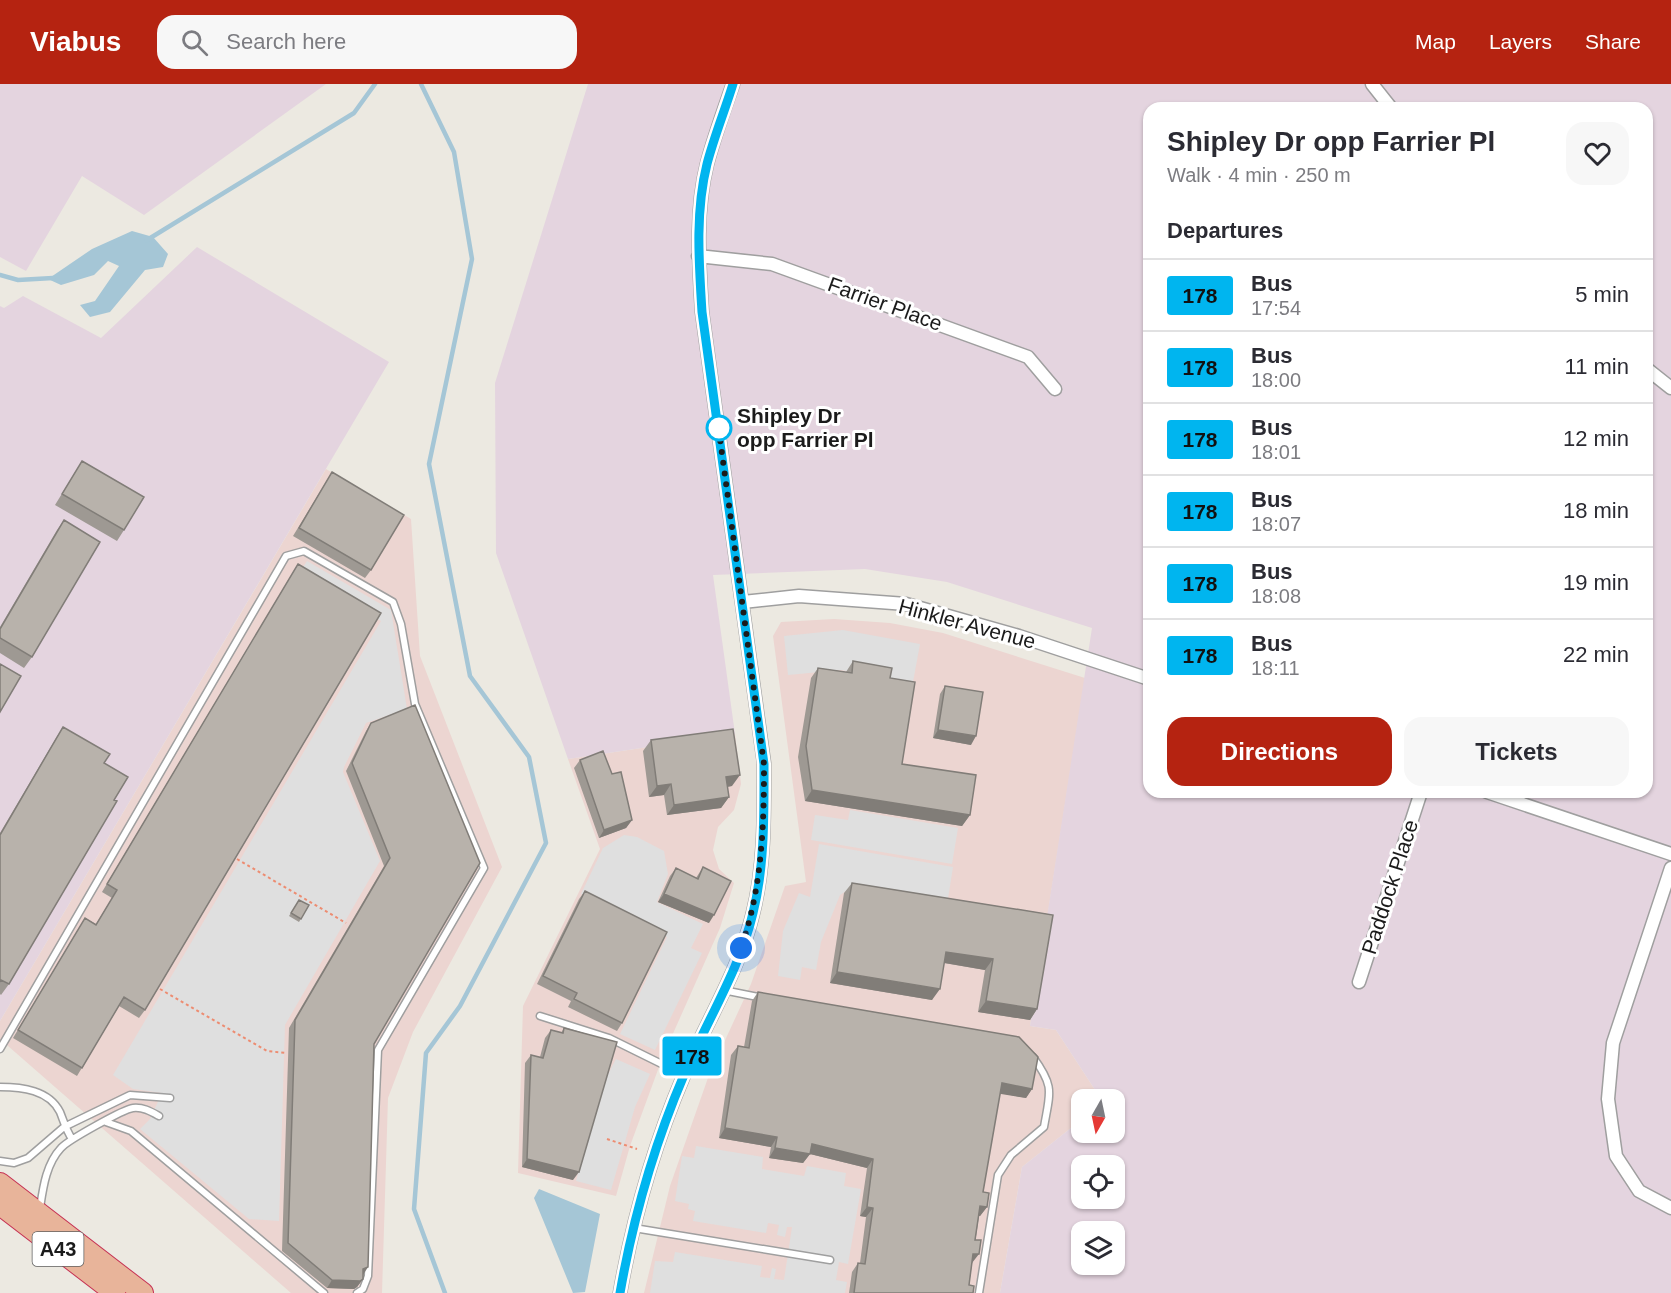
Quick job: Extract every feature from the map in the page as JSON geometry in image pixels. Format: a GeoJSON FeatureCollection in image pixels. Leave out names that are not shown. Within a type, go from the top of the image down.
{"type":"FeatureCollection","features":[{"type":"Feature","properties":{"kind":"highway","name":"A43"},"geometry":{"type":"LineString","coordinates":[[0,1183],[143,1293]]}},
{"type":"Feature","properties":{"kind":"highway","name":"A43"},"geometry":{"type":"LineString","coordinates":[[0,1205],[115,1293]]}},
{"type":"Feature","properties":{"kind":"street"},"geometry":{"type":"LineString","coordinates":[[620,1293],[634,1228],[669,1112],[753,915],[759,885],[764,816],[764,764],[702,312],[698,256],[702,192],[707,164],[733,84]]}},
{"type":"Feature","properties":{"kind":"street"},"geometry":{"type":"LineString","coordinates":[[1372,84],[1386,102]]}},
{"type":"Feature","properties":{"kind":"street","name":"Farrier Place"},"geometry":{"type":"LineString","coordinates":[[698,256],[772,264],[1028,357],[1055,390]]}},
{"type":"Feature","properties":{"kind":"street"},"geometry":{"type":"LineString","coordinates":[[1653,374],[1671,388]]}},
{"type":"Feature","properties":{"kind":"street","name":"Hinkler Avenue"},"geometry":{"type":"LineString","coordinates":[[743,602],[800,596],[906,604],[1019,636],[1143,677]]}},
{"type":"Feature","properties":{"kind":"street","name":"Paddock Place"},"geometry":{"type":"LineString","coordinates":[[1359,982],[1420,798]]}},
{"type":"Feature","properties":{"kind":"street"},"geometry":{"type":"LineString","coordinates":[[1505,798],[1671,854]]}},
{"type":"Feature","properties":{"kind":"street"},"geometry":{"type":"LineString","coordinates":[[1671,868],[1614,1043],[1608,1099],[1616,1156],[1639,1191],[1671,1208]]}},
{"type":"Feature","properties":{"kind":"lane"},"geometry":{"type":"LineString","coordinates":[[0,1049],[286,556],[304,551],[393,603],[401,624],[415,704],[484,868],[378,1050],[368,1276],[363,1289],[357,1293]]}},
{"type":"Feature","properties":{"kind":"lane"},"geometry":{"type":"LineString","coordinates":[[722,990],[768,999]]}},
{"type":"Feature","properties":{"kind":"lane"},"geometry":{"type":"LineString","coordinates":[[540,1016],[609,1038],[684,1076]]}},
{"type":"Feature","properties":{"kind":"lane"},"geometry":{"type":"LineString","coordinates":[[979,1293],[998,1175],[1011,1155],[1044,1127],[1050,1090],[1048,1077],[1027,1049]]}},
{"type":"Feature","properties":{"kind":"lane"},"geometry":{"type":"LineString","coordinates":[[0,1087],[26,1088],[45,1096],[59,1111],[64,1127],[72,1139]]}},
{"type":"Feature","properties":{"kind":"lane"},"geometry":{"type":"LineString","coordinates":[[0,1161],[14,1163],[28,1158],[64,1127],[130,1095],[170,1098]]}},
{"type":"Feature","properties":{"kind":"lane"},"geometry":{"type":"LineString","coordinates":[[39,1213],[50,1166],[60,1149],[72,1139],[106,1122],[118,1112],[134,1107],[144,1108],[159,1116]]}},
{"type":"Feature","properties":{"kind":"lane"},"geometry":{"type":"LineString","coordinates":[[106,1122],[131,1131],[324,1293]]}},
{"type":"Feature","properties":{"kind":"lane"},"geometry":{"type":"LineString","coordinates":[[634,1228],[830,1260]]}},
{"type":"Feature","properties":{"kind":"path"},"geometry":{"type":"LineString","coordinates":[[237,859],[346,923]]}},
{"type":"Feature","properties":{"kind":"path"},"geometry":{"type":"LineString","coordinates":[[160,989],[267,1051],[286,1053]]}},
{"type":"Feature","properties":{"kind":"path"},"geometry":{"type":"LineString","coordinates":[[607,1139],[637,1149]]}},
{"type":"Feature","properties":{"kind":"shaded area"},"geometry":{"type":"Polygon","coordinates":[[[0,84],[326,84],[144,215],[82,176],[26,271],[0,257],[0,84]]]}},
{"type":"Feature","properties":{"kind":"shaded area"},"geometry":{"type":"Polygon","coordinates":[[[588,84],[1671,84],[1671,1293],[1000,1293],[1022,1167],[1071,1128],[1071,1143],[1125,1143],[1125,1089],[1094,1089],[1056,1030],[1030,1026],[1092,628],[947,582],[865,569],[713,575],[735,734],[568,759],[496,553],[495,383],[588,84]]]}},
{"type":"Feature","properties":{"kind":"shaded area"},"geometry":{"type":"Polygon","coordinates":[[[197,247],[389,362],[0,1021],[0,306],[4,308],[23,296],[101,338],[197,247]]]}},
{"type":"Feature","properties":{"kind":"shaded area"},"geometry":{"type":"Polygon","coordinates":[[[326,469],[411,519],[420,656],[502,867],[413,1032],[388,1098],[382,1293],[291,1293],[0,1039],[0,1021],[326,469]]]}},
{"type":"Feature","properties":{"kind":"shaded area"},"geometry":{"type":"Polygon","coordinates":[[[307,561],[391,610],[407,709],[366,723],[344,767],[343,772],[380,861],[285,1025],[279,1221],[249,1219],[140,1129],[150,1119],[162,1093],[133,1089],[113,1075],[381,621],[300,572],[307,561]]]}},
{"type":"Feature","properties":{"kind":"shaded area"},"geometry":{"type":"Polygon","coordinates":[[[834,619],[890,623],[943,633],[1085,678],[1030,1026],[1056,1030],[1094,1089],[1071,1089],[1071,1128],[1022,1167],[1000,1293],[644,1293],[670,1186],[709,1075],[751,984],[785,886],[806,882],[773,636],[781,622],[834,619]]]}},
{"type":"Feature","properties":{"kind":"shaded area"},"geometry":{"type":"Polygon","coordinates":[[[843,630],[920,644],[913,682],[841,670],[788,675],[784,636],[843,630]]]}},
{"type":"Feature","properties":{"kind":"shaded area"},"geometry":{"type":"Polygon","coordinates":[[[735,734],[741,784],[734,810],[718,827],[713,850],[719,869],[734,883],[720,928],[663,1056],[630,1146],[616,1196],[518,1173],[523,1006],[600,849],[568,759],[735,734]]]}},
{"type":"Feature","properties":{"kind":"shaded area"},"geometry":{"type":"Polygon","coordinates":[[[850,810],[958,828],[952,864],[811,840],[815,815],[848,820],[850,810]]]}},
{"type":"Feature","properties":{"kind":"shaded area"},"geometry":{"type":"Polygon","coordinates":[[[624,835],[637,837],[664,851],[668,874],[657,902],[703,924],[691,948],[702,953],[655,1050],[620,1034],[667,937],[581,894],[603,848],[624,835]]]}},
{"type":"Feature","properties":{"kind":"shaded area"},"geometry":{"type":"Polygon","coordinates":[[[819,844],[953,867],[947,905],[849,889],[840,895],[821,942],[816,970],[802,967],[800,980],[778,976],[783,931],[799,893],[810,897],[819,844]]]}},
{"type":"Feature","properties":{"kind":"shaded area"},"geometry":{"type":"Polygon","coordinates":[[[616,1059],[650,1074],[635,1107],[611,1190],[576,1181],[601,1088],[616,1059]]]}},
{"type":"Feature","properties":{"kind":"shaded area"},"geometry":{"type":"Polygon","coordinates":[[[696,1146],[763,1157],[762,1169],[804,1176],[807,1166],[846,1173],[844,1186],[861,1189],[848,1264],[839,1262],[836,1280],[847,1282],[845,1293],[650,1293],[655,1261],[673,1262],[675,1252],[762,1266],[760,1277],[770,1278],[772,1268],[776,1269],[774,1279],[784,1280],[792,1227],[787,1227],[785,1237],[777,1235],[779,1225],[768,1223],[766,1233],[693,1221],[695,1211],[688,1209],[689,1204],[675,1201],[682,1156],[694,1158],[696,1146]]]}},
{"type":"Feature","properties":{"kind":"water"},"geometry":{"type":"Polygon","coordinates":[[[132,231],[153,237],[168,254],[163,267],[145,270],[110,312],[90,317],[80,305],[95,301],[119,266],[108,261],[94,275],[61,285],[48,279],[92,249],[132,231]]]}},
{"type":"Feature","properties":{"kind":"water"},"geometry":{"type":"Polygon","coordinates":[[[539,1189],[600,1214],[585,1292],[573,1293],[534,1198],[539,1189]]]}},
{"type":"Feature","properties":{"kind":"building"},"geometry":{"type":"Polygon","coordinates":[[[82,461],[144,497],[124,530],[62,494],[82,461]]]}},
{"type":"Feature","properties":{"kind":"building"},"geometry":{"type":"Polygon","coordinates":[[[332,472],[404,515],[371,570],[299,528],[332,472]]]}},
{"type":"Feature","properties":{"kind":"building"},"geometry":{"type":"Polygon","coordinates":[[[64,520],[100,542],[32,657],[0,638],[0,629],[64,520]]]}},
{"type":"Feature","properties":{"kind":"building"},"geometry":{"type":"Polygon","coordinates":[[[298,564],[381,613],[145,1010],[124,997],[82,1068],[18,1030],[85,918],[96,925],[117,890],[107,884],[298,564]]]}},
{"type":"Feature","properties":{"kind":"building"},"geometry":{"type":"Polygon","coordinates":[[[853,661],[892,668],[890,678],[915,682],[902,764],[976,775],[970,815],[812,790],[806,746],[818,668],[852,673],[853,661]]]}},
{"type":"Feature","properties":{"kind":"building"},"geometry":{"type":"Polygon","coordinates":[[[0,664],[21,676],[0,712],[0,664]]]}},
{"type":"Feature","properties":{"kind":"building"},"geometry":{"type":"Polygon","coordinates":[[[945,686],[983,692],[976,736],[938,730],[945,686]]]}},
{"type":"Feature","properties":{"kind":"building"},"geometry":{"type":"Polygon","coordinates":[[[415,705],[480,863],[374,1044],[368,1267],[363,1269],[363,1279],[360,1281],[332,1280],[288,1243],[295,1020],[390,858],[352,763],[371,723],[415,705]]]}},
{"type":"Feature","properties":{"kind":"building"},"geometry":{"type":"Polygon","coordinates":[[[63,727],[110,754],[104,763],[128,777],[114,800],[117,801],[9,984],[1,980],[0,982],[0,835],[63,727]]]}},
{"type":"Feature","properties":{"kind":"building"},"geometry":{"type":"Polygon","coordinates":[[[733,729],[740,775],[726,777],[729,797],[674,805],[671,784],[657,786],[651,740],[733,729]]]}},
{"type":"Feature","properties":{"kind":"building"},"geometry":{"type":"Polygon","coordinates":[[[603,751],[612,774],[621,772],[632,820],[604,830],[580,760],[603,751]]]}},
{"type":"Feature","properties":{"kind":"building"},"geometry":{"type":"Polygon","coordinates":[[[703,867],[731,881],[714,915],[664,894],[676,868],[698,879],[703,867]]]}},
{"type":"Feature","properties":{"kind":"building"},"geometry":{"type":"Polygon","coordinates":[[[852,883],[1053,915],[1037,1009],[986,1001],[993,959],[946,952],[940,989],[837,972],[852,883]]]}},
{"type":"Feature","properties":{"kind":"building"},"geometry":{"type":"Polygon","coordinates":[[[585,891],[667,932],[622,1023],[574,999],[577,993],[543,976],[585,891]]]}},
{"type":"Feature","properties":{"kind":"building"},"geometry":{"type":"Polygon","coordinates":[[[299,900],[309,905],[301,919],[291,913],[299,900]]]}},
{"type":"Feature","properties":{"kind":"building"},"geometry":{"type":"Polygon","coordinates":[[[758,992],[1019,1037],[1038,1057],[1032,1089],[1002,1083],[983,1192],[989,1193],[987,1207],[980,1206],[975,1240],[981,1240],[979,1254],[973,1254],[969,1285],[974,1286],[973,1293],[854,1293],[858,1263],[865,1264],[873,1208],[867,1207],[873,1159],[812,1144],[810,1154],[775,1148],[777,1137],[725,1128],[738,1046],[749,1048],[758,992]]]}},
{"type":"Feature","properties":{"kind":"building"},"geometry":{"type":"Polygon","coordinates":[[[564,1028],[617,1042],[579,1172],[527,1159],[531,1055],[543,1058],[551,1030],[563,1033],[564,1028]]]}},
{"type":"Feature","properties":{"kind":"waterway"},"geometry":{"type":"LineString","coordinates":[[147,240],[354,113],[375,84]]}},
{"type":"Feature","properties":{"kind":"waterway"},"geometry":{"type":"LineString","coordinates":[[421,84],[454,152],[472,259],[429,464],[470,676],[529,757],[546,843],[460,1006],[426,1053],[414,1209],[445,1293]]}},
{"type":"Feature","properties":{"kind":"waterway"},"geometry":{"type":"LineString","coordinates":[[0,275],[18,280],[53,278]]}},
{"type":"Feature","properties":{"kind":"bus line","name":"178"},"geometry":{"type":"LineString","coordinates":[[620,1293],[634,1228],[669,1112],[741,948],[753,915],[759,885],[764,816],[764,764],[702,312],[698,256],[702,192],[707,164],[733,84]]}},
{"type":"Feature","properties":{"kind":"place","name":"Shipley Dr opp Farrier Pl"},"geometry":{"type":"Point","coordinates":[719,428]}},
{"type":"Feature","properties":{"kind":"route"},"geometry":{"type":"LineString","coordinates":[[719,428],[718,424],[764,764],[764,816],[759,885],[753,915],[741,948]]}}]}
